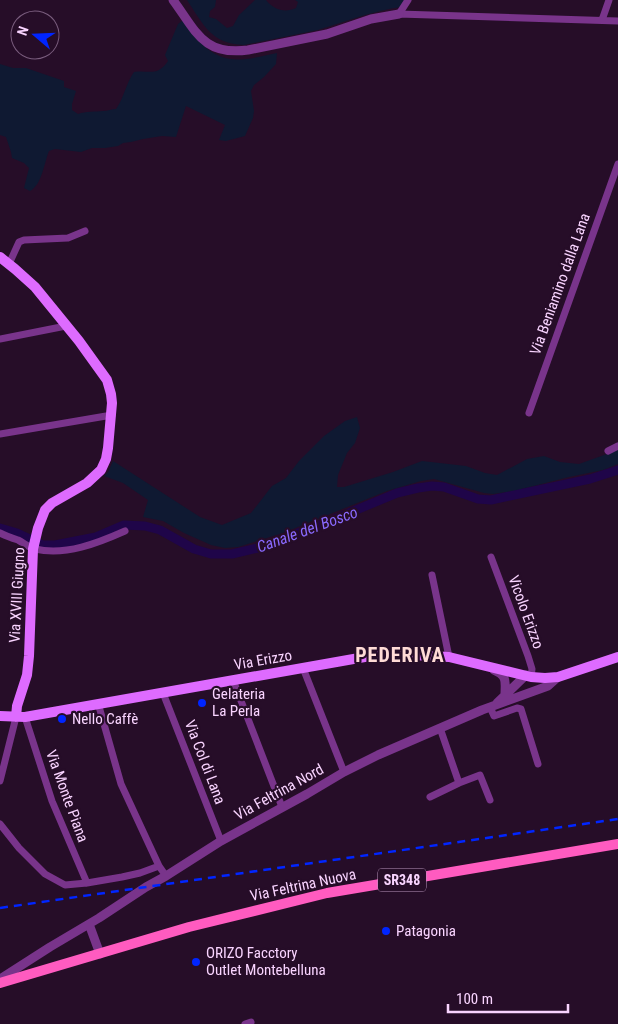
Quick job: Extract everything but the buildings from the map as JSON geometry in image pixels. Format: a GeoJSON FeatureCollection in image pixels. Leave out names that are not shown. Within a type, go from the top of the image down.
{"type":"FeatureCollection","features":[{"type":"Feature","properties":{"kind":"main road","name":"Via XVIII Giugno"},"geometry":{"type":"LineString","coordinates":[[0,257],[35,287],[93,359],[107,380],[111,394],[112,415],[106,459],[100,470],[79,488],[52,503],[40,519],[34,547],[27,675],[17,706],[20,717]]}},
{"type":"Feature","properties":{"kind":"main road","name":"Via Erizzo"},"geometry":{"type":"LineString","coordinates":[[0,716],[20,717],[376,655],[448,657],[528,676],[558,677]]}},
{"type":"Feature","properties":{"kind":"main road","name":"Via Feltrina Nord"},"geometry":{"type":"LineString","coordinates":[[558,677],[618,657]]}},
{"type":"Feature","properties":{"kind":"main road","name":"Via Feltrina Nuova"},"geometry":{"type":"LineString","coordinates":[[0,981],[100,954],[213,920],[327,893],[618,844]]}},
{"type":"Feature","properties":{"kind":"street"},"geometry":{"type":"LineString","coordinates":[[173,0],[198,35],[214,47],[226,51],[248,50],[327,34],[371,19],[399,14],[618,21]]}},
{"type":"Feature","properties":{"kind":"street"},"geometry":{"type":"LineString","coordinates":[[399,14],[408,0]]}},
{"type":"Feature","properties":{"kind":"street"},"geometry":{"type":"LineString","coordinates":[[602,20],[609,0]]}},
{"type":"Feature","properties":{"kind":"street","name":"Via Beniamino dalla Lana"},"geometry":{"type":"LineString","coordinates":[[529,414],[618,164]]}},
{"type":"Feature","properties":{"kind":"street"},"geometry":{"type":"LineString","coordinates":[[9,264],[19,242],[24,240],[68,238],[85,231]]}},
{"type":"Feature","properties":{"kind":"street"},"geometry":{"type":"LineString","coordinates":[[0,339],[66,326]]}},
{"type":"Feature","properties":{"kind":"street"},"geometry":{"type":"LineString","coordinates":[[0,434],[112,415]]}},
{"type":"Feature","properties":{"kind":"street"},"geometry":{"type":"LineString","coordinates":[[608,451],[618,446]]}},
{"type":"Feature","properties":{"kind":"street"},"geometry":{"type":"LineString","coordinates":[[0,533],[34,547],[56,550],[75,548],[125,532]]}},
{"type":"Feature","properties":{"kind":"street","name":"Vicolo Erizzo"},"geometry":{"type":"LineString","coordinates":[[491,557],[528,656],[532,669],[528,676]]}},
{"type":"Feature","properties":{"kind":"street"},"geometry":{"type":"LineString","coordinates":[[432,575],[448,657]]}},
{"type":"Feature","properties":{"kind":"street"},"geometry":{"type":"LineString","coordinates":[[484,666],[502,674],[505,681],[505,694]]}},
{"type":"Feature","properties":{"kind":"street"},"geometry":{"type":"LineString","coordinates":[[303,668],[344,772]]}},
{"type":"Feature","properties":{"kind":"street"},"geometry":{"type":"LineString","coordinates":[[527,694],[531,684],[528,676]]}},
{"type":"Feature","properties":{"kind":"street","name":"Via Feltrina Nord"},"geometry":{"type":"LineString","coordinates":[[492,706],[528,676]]}},
{"type":"Feature","properties":{"kind":"street","name":"Via Feltrina Nord"},"geometry":{"type":"LineString","coordinates":[[0,981],[50,947],[221,841],[308,794],[344,772],[378,755],[492,706],[548,686],[558,677]]}},
{"type":"Feature","properties":{"kind":"street"},"geometry":{"type":"LineString","coordinates":[[233,680],[282,807]]}},
{"type":"Feature","properties":{"kind":"street","name":"Via Col di Lana"},"geometry":{"type":"LineString","coordinates":[[163,693],[221,841]]}},
{"type":"Feature","properties":{"kind":"street"},"geometry":{"type":"LineString","coordinates":[[98,703],[120,784],[159,866],[166,876]]}},
{"type":"Feature","properties":{"kind":"street"},"geometry":{"type":"LineString","coordinates":[[492,706],[494,716],[517,708],[521,709],[538,764]]}},
{"type":"Feature","properties":{"kind":"street"},"geometry":{"type":"LineString","coordinates":[[0,781],[20,717]]}},
{"type":"Feature","properties":{"kind":"street","name":"Via Monte Piana"},"geometry":{"type":"LineString","coordinates":[[20,717],[86,883]]}},
{"type":"Feature","properties":{"kind":"street"},"geometry":{"type":"LineString","coordinates":[[440,728],[459,782]]}},
{"type":"Feature","properties":{"kind":"street"},"geometry":{"type":"LineString","coordinates":[[430,797],[459,782],[480,775],[490,800]]}},
{"type":"Feature","properties":{"kind":"street"},"geometry":{"type":"LineString","coordinates":[[0,824],[19,848],[45,874],[65,885],[140,873],[159,866]]}},
{"type":"Feature","properties":{"kind":"street"},"geometry":{"type":"LineString","coordinates":[[88,924],[100,954]]}},
{"type":"Feature","properties":{"kind":"shaded area"},"geometry":{"type":"Polygon","coordinates":[[[187,0],[216,0],[215,7],[210,11],[209,17],[216,19],[227,28],[233,26],[239,15],[255,0],[266,0],[276,8],[292,10],[296,8],[298,2],[295,0],[410,0],[401,7],[365,15],[318,30],[244,45],[233,44],[216,37],[203,25],[187,0]]]}},
{"type":"Feature","properties":{"kind":"shaded area"},"geometry":{"type":"Polygon","coordinates":[[[183,20],[208,50],[225,58],[246,59],[277,53],[276,64],[254,85],[251,91],[254,111],[245,136],[226,141],[219,140],[225,125],[186,106],[176,137],[162,136],[143,139],[123,143],[118,146],[92,148],[81,152],[55,149],[49,151],[37,184],[30,191],[24,188],[29,168],[24,163],[12,158],[6,137],[0,135],[0,64],[13,68],[26,68],[64,81],[64,87],[76,91],[72,110],[78,114],[116,109],[134,72],[157,71],[168,61],[165,55],[178,24],[183,20]]]}},
{"type":"Feature","properties":{"kind":"shaded area"},"geometry":{"type":"Polygon","coordinates":[[[357,417],[360,428],[355,443],[347,453],[338,475],[337,487],[344,487],[422,461],[466,466],[497,475],[527,459],[544,456],[560,462],[579,464],[618,450],[618,464],[603,470],[514,491],[493,494],[434,479],[421,481],[387,491],[283,533],[238,547],[225,548],[211,545],[163,521],[143,517],[148,500],[123,483],[104,476],[113,461],[200,517],[222,525],[251,513],[272,486],[286,478],[299,461],[324,436],[345,421],[357,417]]]}},
{"type":"Feature","properties":{"kind":"waterway","name":"Canale del Bosco"},"geometry":{"type":"LineString","coordinates":[[0,528],[17,533],[43,545],[55,545],[96,537],[124,525],[145,526],[160,530],[194,549],[211,554],[232,554],[258,548],[397,493],[418,488],[444,487],[478,499],[491,500],[590,479],[618,470]]}},
{"type":"Feature","properties":{"kind":"railway"},"geometry":{"type":"LineString","coordinates":[[0,908],[618,819]]}},
{"type":"Feature","properties":{"kind":"place","name":"Gelateria La Perla"},"geometry":{"type":"Point","coordinates":[202,703]}},
{"type":"Feature","properties":{"kind":"place","name":"Nello Caffè"},"geometry":{"type":"Point","coordinates":[62,719]}},
{"type":"Feature","properties":{"kind":"place","name":"Patagonia"},"geometry":{"type":"Point","coordinates":[386,931]}},
{"type":"Feature","properties":{"kind":"place","name":"ORIZO Facctory Outlet Montebelluna"},"geometry":{"type":"Point","coordinates":[196,962]}},
{"type":"Feature","properties":{"kind":"district","name":"PEDERIVA"},"geometry":{"type":"Point","coordinates":[400,655]}}]}
